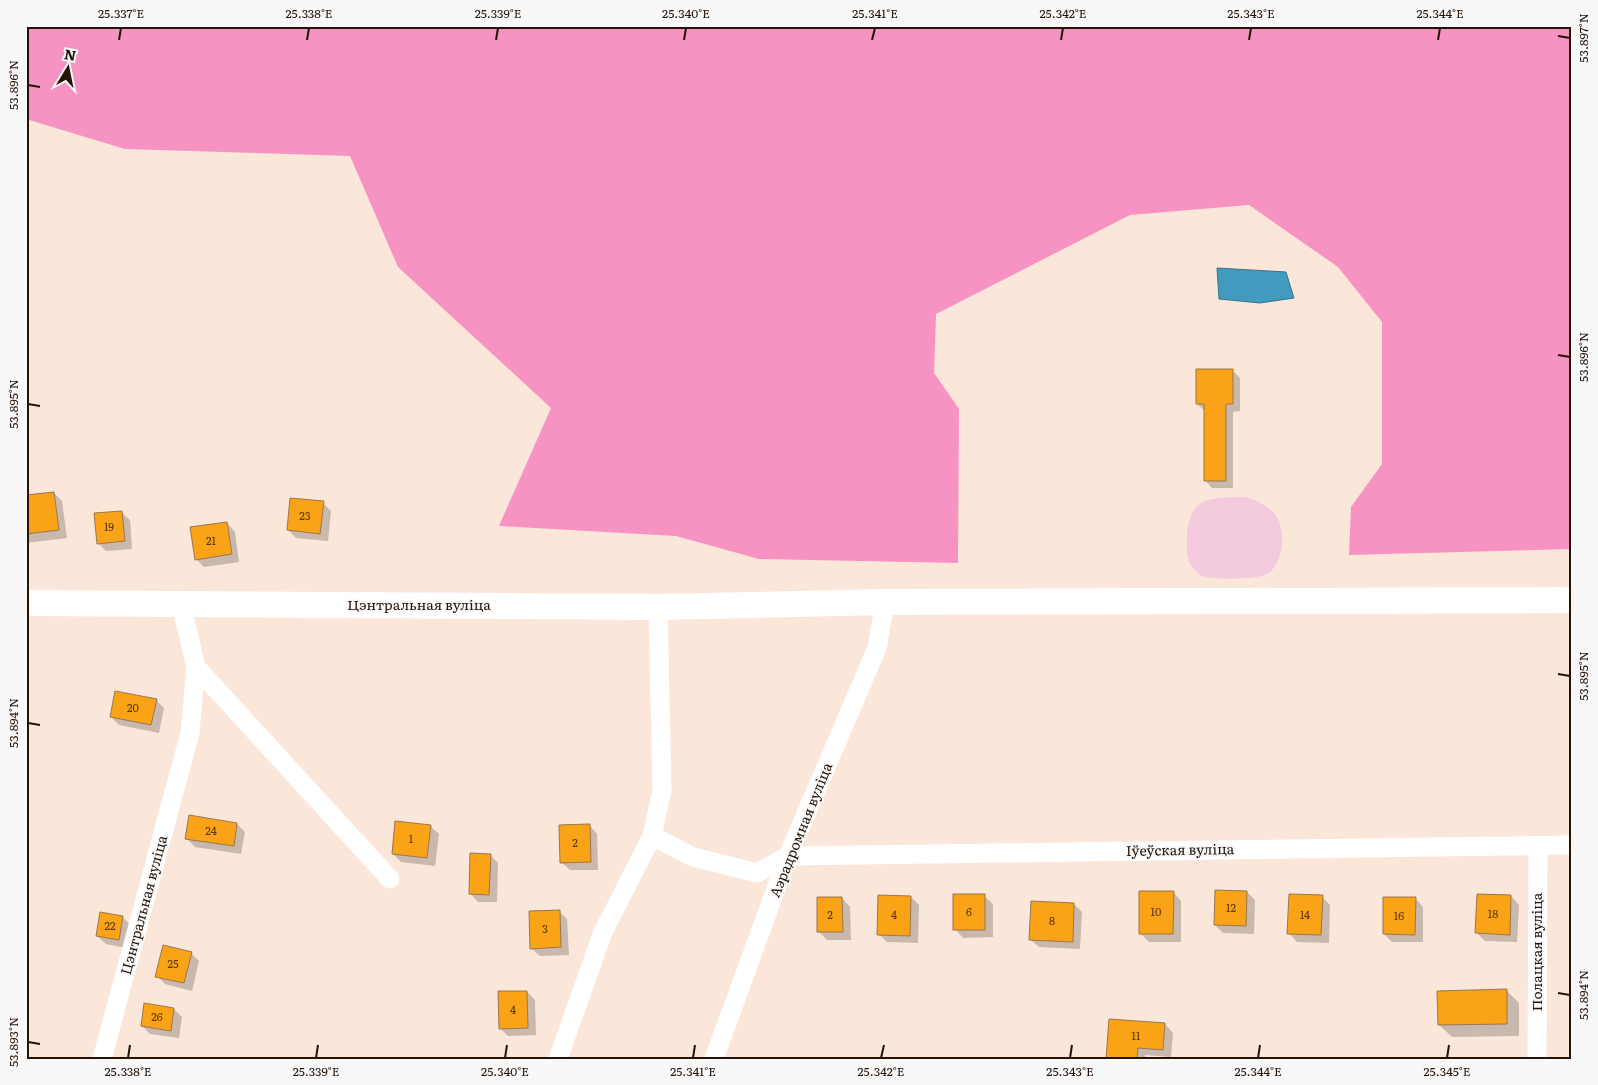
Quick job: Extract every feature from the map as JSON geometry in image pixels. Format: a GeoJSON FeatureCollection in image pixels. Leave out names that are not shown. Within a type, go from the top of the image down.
{"type":"FeatureCollection","features":[{"type":"Feature","properties":{"kind":"main road","name":"Цэнтральная вуліца"},"geometry":{"type":"LineString","coordinates":[[26,603],[658,607],[885,602],[1572,600]]}},
{"type":"Feature","properties":{"kind":"street","name":"Аэрадромная вуліца"},"geometry":{"type":"LineString","coordinates":[[714,1059],[788,856],[876,648],[885,602]]}},
{"type":"Feature","properties":{"kind":"street","name":"Цэнтральная вуліца"},"geometry":{"type":"LineString","coordinates":[[102,1059],[190,733],[196,667],[181,604]]}},
{"type":"Feature","properties":{"kind":"street"},"geometry":{"type":"LineString","coordinates":[[558,1059],[603,932],[652,836],[662,790],[658,607]]}},
{"type":"Feature","properties":{"kind":"street"},"geometry":{"type":"LineString","coordinates":[[196,667],[390,879]]}},
{"type":"Feature","properties":{"kind":"street"},"geometry":{"type":"LineString","coordinates":[[652,836],[693,856],[757,873],[788,856]]}},
{"type":"Feature","properties":{"kind":"street","name":"Полацкая вуліца"},"geometry":{"type":"LineString","coordinates":[[1537,1059],[1538,845]]}},
{"type":"Feature","properties":{"kind":"street","name":"Іўеўская вуліца"},"geometry":{"type":"LineString","coordinates":[[788,856],[1572,845]]}},
{"type":"Feature","properties":{"kind":"shaded area"},"geometry":{"type":"Polygon","coordinates":[[[26,26],[1572,26],[1572,549],[1349,555],[1351,507],[1382,464],[1382,322],[1338,267],[1249,205],[1130,215],[936,314],[934,373],[959,409],[958,563],[759,559],[676,536],[499,526],[551,408],[398,267],[350,156],[125,149],[26,119],[26,26]]]}},
{"type":"Feature","properties":{"kind":"shaded area"},"geometry":{"type":"Polygon","coordinates":[[[1245,497],[1269,508],[1277,517],[1282,533],[1282,542],[1281,551],[1274,567],[1269,573],[1247,578],[1216,578],[1200,575],[1190,564],[1187,556],[1187,536],[1192,513],[1204,502],[1213,499],[1245,497]]]}},
{"type":"Feature","properties":{"kind":"water"},"geometry":{"type":"Polygon","coordinates":[[[1217,268],[1286,272],[1294,298],[1260,303],[1219,299],[1217,268]]]}},
{"type":"Feature","properties":{"kind":"building"},"geometry":{"type":"Polygon","coordinates":[[[1196,369],[1233,369],[1233,404],[1226,404],[1226,481],[1204,481],[1204,404],[1196,404],[1196,369]]]}},
{"type":"Feature","properties":{"kind":"building"},"geometry":{"type":"Polygon","coordinates":[[[54,492],[59,530],[26,534],[26,495],[54,492]]]}},
{"type":"Feature","properties":{"kind":"building"},"geometry":{"type":"Polygon","coordinates":[[[290,498],[324,501],[320,534],[287,530],[290,498]]]}},
{"type":"Feature","properties":{"kind":"building"},"geometry":{"type":"Polygon","coordinates":[[[122,511],[125,541],[97,544],[94,513],[122,511]]]}},
{"type":"Feature","properties":{"kind":"building"},"geometry":{"type":"Polygon","coordinates":[[[227,522],[232,554],[195,560],[190,527],[227,522]]]}},
{"type":"Feature","properties":{"kind":"building"},"geometry":{"type":"Polygon","coordinates":[[[115,691],[157,699],[151,725],[110,717],[115,691]]]}},
{"type":"Feature","properties":{"kind":"building"},"geometry":{"type":"Polygon","coordinates":[[[189,815],[237,823],[234,846],[185,839],[189,815]]]}},
{"type":"Feature","properties":{"kind":"building"},"geometry":{"type":"Polygon","coordinates":[[[395,821],[431,825],[427,858],[392,854],[395,821]]]}},
{"type":"Feature","properties":{"kind":"building"},"geometry":{"type":"Polygon","coordinates":[[[590,824],[591,862],[560,863],[559,825],[590,824]]]}},
{"type":"Feature","properties":{"kind":"building"},"geometry":{"type":"Polygon","coordinates":[[[470,853],[491,854],[489,895],[469,894],[470,853]]]}},
{"type":"Feature","properties":{"kind":"building"},"geometry":{"type":"Polygon","coordinates":[[[1215,890],[1247,891],[1246,926],[1214,925],[1215,890]]]}},
{"type":"Feature","properties":{"kind":"building"},"geometry":{"type":"Polygon","coordinates":[[[1139,891],[1174,891],[1173,934],[1139,934],[1139,891]]]}},
{"type":"Feature","properties":{"kind":"building"},"geometry":{"type":"Polygon","coordinates":[[[953,894],[985,894],[985,930],[953,930],[953,894]]]}},
{"type":"Feature","properties":{"kind":"building"},"geometry":{"type":"Polygon","coordinates":[[[1289,894],[1323,895],[1321,935],[1287,934],[1289,894]]]}},
{"type":"Feature","properties":{"kind":"building"},"geometry":{"type":"Polygon","coordinates":[[[1477,894],[1511,895],[1510,935],[1475,933],[1477,894]]]}},
{"type":"Feature","properties":{"kind":"building"},"geometry":{"type":"Polygon","coordinates":[[[878,895],[911,896],[910,936],[877,935],[878,895]]]}},
{"type":"Feature","properties":{"kind":"building"},"geometry":{"type":"Polygon","coordinates":[[[817,897],[842,897],[843,932],[817,932],[817,897]]]}},
{"type":"Feature","properties":{"kind":"building"},"geometry":{"type":"Polygon","coordinates":[[[1383,897],[1416,897],[1415,935],[1383,934],[1383,897]]]}},
{"type":"Feature","properties":{"kind":"building"},"geometry":{"type":"Polygon","coordinates":[[[1031,901],[1074,903],[1073,942],[1029,940],[1031,901]]]}},
{"type":"Feature","properties":{"kind":"building"},"geometry":{"type":"Polygon","coordinates":[[[560,910],[561,947],[530,949],[529,911],[560,910]]]}},
{"type":"Feature","properties":{"kind":"building"},"geometry":{"type":"Polygon","coordinates":[[[100,912],[123,916],[119,940],[96,936],[100,912]]]}},
{"type":"Feature","properties":{"kind":"building"},"geometry":{"type":"Polygon","coordinates":[[[163,945],[192,952],[184,983],[155,977],[163,945]]]}},
{"type":"Feature","properties":{"kind":"building"},"geometry":{"type":"Polygon","coordinates":[[[1507,989],[1507,1024],[1438,1025],[1437,991],[1507,989]]]}},
{"type":"Feature","properties":{"kind":"building"},"geometry":{"type":"Polygon","coordinates":[[[498,991],[527,991],[528,1028],[499,1029],[498,991]]]}},
{"type":"Feature","properties":{"kind":"building"},"geometry":{"type":"Polygon","coordinates":[[[144,1003],[174,1008],[171,1031],[141,1026],[144,1003]]]}},
{"type":"Feature","properties":{"kind":"building"},"geometry":{"type":"Polygon","coordinates":[[[1109,1019],[1165,1023],[1163,1050],[1138,1048],[1137,1059],[1106,1059],[1109,1019]]]}}]}
